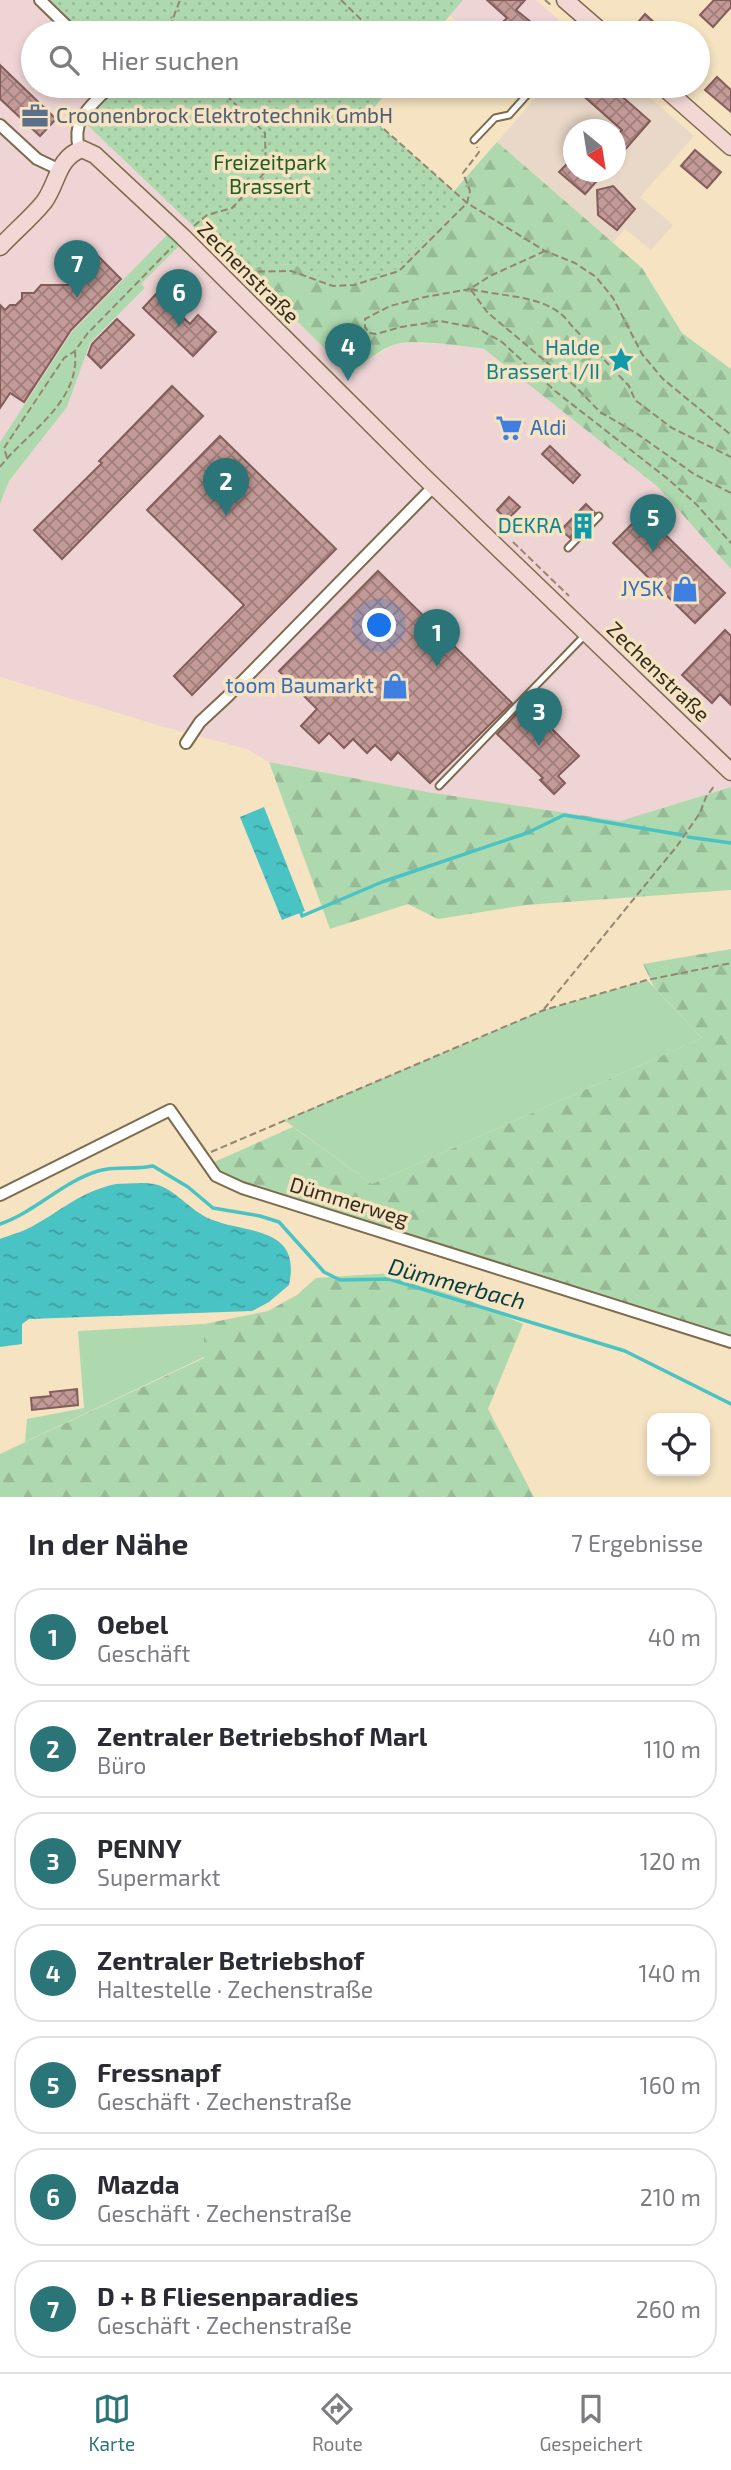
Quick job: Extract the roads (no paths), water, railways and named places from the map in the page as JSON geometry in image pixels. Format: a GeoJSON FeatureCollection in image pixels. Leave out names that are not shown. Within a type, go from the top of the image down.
{"type":"FeatureCollection","features":[{"type":"Feature","properties":{"kind":"street"},"geometry":{"type":"LineString","coordinates":[[40,0],[62,21]]}},
{"type":"Feature","properties":{"kind":"street"},"geometry":{"type":"LineString","coordinates":[[565,0],[584,21]]}},
{"type":"Feature","properties":{"kind":"street"},"geometry":{"type":"LineString","coordinates":[[0,247],[44,201],[58,169],[79,149],[76,135],[80,118],[99,98]]}},
{"type":"Feature","properties":{"kind":"street"},"geometry":{"type":"LineString","coordinates":[[676,98],[729,142]]}},
{"type":"Feature","properties":{"kind":"street"},"geometry":{"type":"LineString","coordinates":[[0,125],[37,159],[58,169]]}},
{"type":"Feature","properties":{"kind":"street","name":"Zechenstraße"},"geometry":{"type":"LineString","coordinates":[[79,149],[85,149],[102,160],[187,233],[434,486],[731,772]]}},
{"type":"Feature","properties":{"kind":"street"},"geometry":{"type":"LineString","coordinates":[[186,743],[200,722],[434,486]]}},
{"type":"Feature","properties":{"kind":"street","name":"Dümmerweg"},"geometry":{"type":"LineString","coordinates":[[0,1195],[170,1110],[216,1177],[242,1188],[731,1342]]}},
{"type":"Feature","properties":{"kind":"lane"},"geometry":{"type":"LineString","coordinates":[[474,140],[495,118],[509,115],[525,98]]}},
{"type":"Feature","properties":{"kind":"lane"},"geometry":{"type":"LineString","coordinates":[[568,548],[599,516]]}},
{"type":"Feature","properties":{"kind":"lane"},"geometry":{"type":"LineString","coordinates":[[439,786],[587,632]]}},
{"type":"Feature","properties":{"kind":"water"},"geometry":{"type":"Polygon","coordinates":[[[264,807],[305,911],[282,920],[240,817],[264,807]]]}},
{"type":"Feature","properties":{"kind":"water"},"geometry":{"type":"Polygon","coordinates":[[[116,1184],[154,1184],[176,1195],[210,1219],[268,1235],[287,1251],[291,1266],[289,1285],[269,1302],[252,1311],[29,1319],[22,1324],[22,1344],[0,1347],[0,1239],[31,1227],[92,1192],[116,1184]]]}},
{"type":"Feature","properties":{"kind":"waterway"},"geometry":{"type":"LineString","coordinates":[[301,913],[302,916],[382,882],[527,833],[564,815],[682,835]]}},
{"type":"Feature","properties":{"kind":"waterway"},"geometry":{"type":"LineString","coordinates":[[688,837],[731,843]]}},
{"type":"Feature","properties":{"kind":"waterway","name":"Dümmerbach"},"geometry":{"type":"LineString","coordinates":[[0,1224],[13,1219],[60,1189],[98,1171],[153,1166],[188,1187],[213,1208],[279,1222],[324,1272],[340,1280],[389,1279],[625,1351],[731,1404]]}},
{"type":"Feature","properties":{"kind":"place","name":"Croonenbrock Elektrotechnik GmbH"},"geometry":{"type":"Point","coordinates":[35,116]}},
{"type":"Feature","properties":{"kind":"place","name":"D + B Fliesenparadies"},"geometry":{"type":"Point","coordinates":[77,298]}},
{"type":"Feature","properties":{"kind":"place","name":"Mazda"},"geometry":{"type":"Point","coordinates":[179,327]}},
{"type":"Feature","properties":{"kind":"place","name":"Halde Brassert I/II"},"geometry":{"type":"Point","coordinates":[621,360]}},
{"type":"Feature","properties":{"kind":"place","name":"Zentraler Betriebshof"},"geometry":{"type":"Point","coordinates":[348,381]}},
{"type":"Feature","properties":{"kind":"place","name":"Aldi"},"geometry":{"type":"Point","coordinates":[509,428]}},
{"type":"Feature","properties":{"kind":"place","name":"Zentraler Betriebshof Marl"},"geometry":{"type":"Point","coordinates":[226,516]}},
{"type":"Feature","properties":{"kind":"place","name":"DEKRA"},"geometry":{"type":"Point","coordinates":[583,526]}},
{"type":"Feature","properties":{"kind":"place","name":"Fressnapf"},"geometry":{"type":"Point","coordinates":[653,552]}},
{"type":"Feature","properties":{"kind":"place","name":"JYSK"},"geometry":{"type":"Point","coordinates":[685,589]}},
{"type":"Feature","properties":{"kind":"place","name":"Oebel"},"geometry":{"type":"Point","coordinates":[437,667]}},
{"type":"Feature","properties":{"kind":"place","name":"toom Baumarkt"},"geometry":{"type":"Point","coordinates":[395,686]}},
{"type":"Feature","properties":{"kind":"place","name":"PENNY"},"geometry":{"type":"Point","coordinates":[539,746]}},
{"type":"Feature","properties":{"kind":"park label","name":"Freizeitpark Brassert"},"geometry":{"type":"Point","coordinates":[270,175]}}]}
